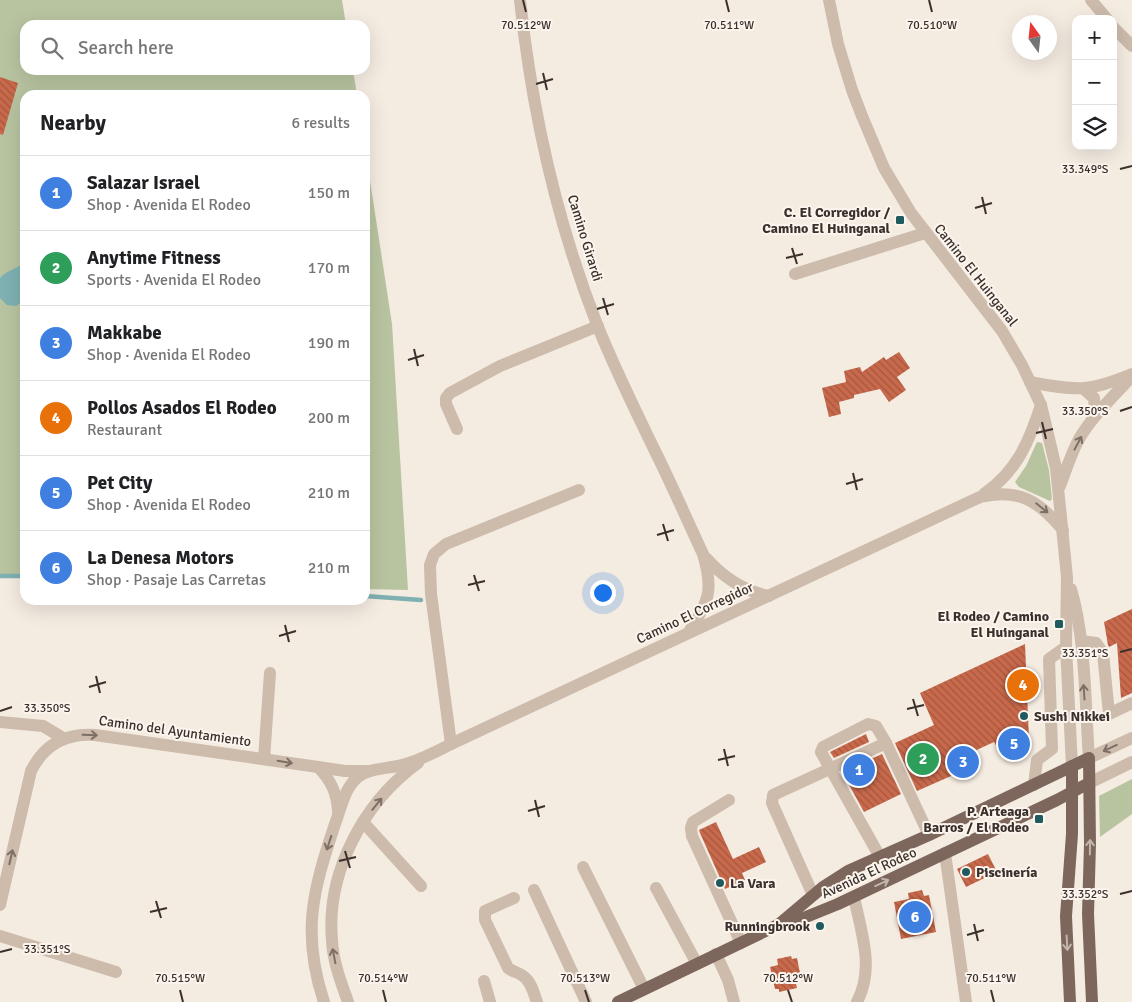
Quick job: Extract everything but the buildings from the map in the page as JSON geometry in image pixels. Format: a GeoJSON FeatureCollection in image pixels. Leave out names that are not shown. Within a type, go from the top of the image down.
{"type":"FeatureCollection","features":[{"type":"Feature","properties":{"kind":"main road","name":"Avenida El Rodeo"},"geometry":{"type":"LineString","coordinates":[[778,925],[814,895],[841,876],[1089,758]]}},
{"type":"Feature","properties":{"kind":"main road"},"geometry":{"type":"LineString","coordinates":[[1089,758],[1088,914],[1092,1002]]}},
{"type":"Feature","properties":{"kind":"main road"},"geometry":{"type":"LineString","coordinates":[[1070,1002],[1066,916],[1073,792],[1072,766]]}},
{"type":"Feature","properties":{"kind":"main road","name":"Avenida El Rodeo"},"geometry":{"type":"LineString","coordinates":[[618,1002],[778,925],[824,911],[1089,783]]}},
{"type":"Feature","properties":{"kind":"street","name":"Camino Girardi"},"geometry":{"type":"LineString","coordinates":[[520,0],[525,47],[538,120],[566,232],[598,326],[633,407],[703,554],[708,570],[708,598],[690,632]]}},
{"type":"Feature","properties":{"kind":"street","name":"Camino El Huinganal"},"geometry":{"type":"LineString","coordinates":[[828,0],[843,63],[865,125],[884,168],[925,233],[1002,331],[1041,405],[1052,447],[1059,488],[1063,530],[1067,577],[1066,647],[1072,766]]}},
{"type":"Feature","properties":{"kind":"street"},"geometry":{"type":"LineString","coordinates":[[1091,0],[1104,15]]}},
{"type":"Feature","properties":{"kind":"street"},"geometry":{"type":"LineString","coordinates":[[1117,31],[1132,46]]}},
{"type":"Feature","properties":{"kind":"street"},"geometry":{"type":"LineString","coordinates":[[795,274],[925,233]]}},
{"type":"Feature","properties":{"kind":"street"},"geometry":{"type":"LineString","coordinates":[[457,429],[446,404],[446,398],[450,393],[500,366],[598,326]]}},
{"type":"Feature","properties":{"kind":"street"},"geometry":{"type":"LineString","coordinates":[[1030,382],[1060,388],[1084,389],[1108,384],[1132,375]]}},
{"type":"Feature","properties":{"kind":"street"},"geometry":{"type":"LineString","coordinates":[[1059,488],[1070,457],[1092,420],[1132,375]]}},
{"type":"Feature","properties":{"kind":"street"},"geometry":{"type":"LineString","coordinates":[[1084,389],[1091,394],[1095,402],[1092,420]]}},
{"type":"Feature","properties":{"kind":"street","name":"Camino El Corregidor"},"geometry":{"type":"LineString","coordinates":[[348,1002],[334,958],[331,923],[339,877],[347,853],[363,822],[408,770],[451,744],[980,497],[995,486],[1012,469],[1031,435],[1041,405]]}},
{"type":"Feature","properties":{"kind":"street"},"geometry":{"type":"LineString","coordinates":[[1012,469],[1009,478],[1010,487],[1021,496]]}},
{"type":"Feature","properties":{"kind":"street"},"geometry":{"type":"LineString","coordinates":[[451,744],[432,594],[430,566],[434,554],[446,544],[579,490]]}},
{"type":"Feature","properties":{"kind":"street","name":"Camino El Corregidor"},"geometry":{"type":"LineString","coordinates":[[980,497],[1000,494],[1021,496],[1032,500],[1044,509],[1063,530]]}},
{"type":"Feature","properties":{"kind":"street","name":"Camino Girardi"},"geometry":{"type":"LineString","coordinates":[[703,554],[727,578],[748,590],[769,596]]}},
{"type":"Feature","properties":{"kind":"street","name":"Camino El Huinganal"},"geometry":{"type":"LineString","coordinates":[[1067,577],[1077,615],[1081,641],[1089,758]]}},
{"type":"Feature","properties":{"kind":"street"},"geometry":{"type":"LineString","coordinates":[[1081,641],[1096,643],[1104,653],[1109,714],[1132,703]]}},
{"type":"Feature","properties":{"kind":"street"},"geometry":{"type":"LineString","coordinates":[[1034,785],[1037,760],[1052,749],[1049,659],[1066,647]]}},
{"type":"Feature","properties":{"kind":"street"},"geometry":{"type":"LineString","coordinates":[[264,759],[270,673]]}},
{"type":"Feature","properties":{"kind":"street"},"geometry":{"type":"LineString","coordinates":[[1051,713],[1069,711]]}},
{"type":"Feature","properties":{"kind":"street"},"geometry":{"type":"LineString","coordinates":[[0,722],[43,726],[63,738]]}},
{"type":"Feature","properties":{"kind":"street"},"geometry":{"type":"LineString","coordinates":[[880,857],[821,752],[823,747],[868,724],[876,726],[886,743],[929,835]]}},
{"type":"Feature","properties":{"kind":"street","name":"Camino del Ayuntamiento"},"geometry":{"type":"LineString","coordinates":[[0,905],[31,771],[42,753],[63,738],[76,735],[95,735],[345,771],[367,771]]}},
{"type":"Feature","properties":{"kind":"street","name":"Avenida El Rodeo"},"geometry":{"type":"LineString","coordinates":[[1089,758],[1132,738]]}},
{"type":"Feature","properties":{"kind":"street"},"geometry":{"type":"LineString","coordinates":[[814,895],[772,803],[773,795],[886,743]]}},
{"type":"Feature","properties":{"kind":"street","name":"Camino El Corregidor"},"geometry":{"type":"LineString","coordinates":[[367,771],[403,765],[425,758]]}},
{"type":"Feature","properties":{"kind":"street","name":"Avenida El Rodeo"},"geometry":{"type":"LineString","coordinates":[[1089,783],[1132,762]]}},
{"type":"Feature","properties":{"kind":"street"},"geometry":{"type":"LineString","coordinates":[[318,767],[333,787],[338,802],[338,816]]}},
{"type":"Feature","properties":{"kind":"street"},"geometry":{"type":"LineString","coordinates":[[324,1002],[314,962],[311,930],[314,896],[346,793],[350,785],[367,771]]}},
{"type":"Feature","properties":{"kind":"street"},"geometry":{"type":"LineString","coordinates":[[729,800],[693,822],[691,828],[692,836],[741,943]]}},
{"type":"Feature","properties":{"kind":"street"},"geometry":{"type":"LineString","coordinates":[[363,822],[420,886]]}},
{"type":"Feature","properties":{"kind":"street"},"geometry":{"type":"LineString","coordinates":[[945,853],[966,1002]]}},
{"type":"Feature","properties":{"kind":"street"},"geometry":{"type":"LineString","coordinates":[[583,867],[644,989]]}},
{"type":"Feature","properties":{"kind":"street"},"geometry":{"type":"LineString","coordinates":[[656,888],[697,964]]}},
{"type":"Feature","properties":{"kind":"street"},"geometry":{"type":"LineString","coordinates":[[534,890],[586,1002]]}},
{"type":"Feature","properties":{"kind":"street"},"geometry":{"type":"LineString","coordinates":[[854,897],[867,965],[865,982],[857,1002]]}},
{"type":"Feature","properties":{"kind":"street"},"geometry":{"type":"LineString","coordinates":[[514,898],[485,911],[485,920],[508,968],[524,976],[530,983],[537,1002]]}},
{"type":"Feature","properties":{"kind":"street"},"geometry":{"type":"LineString","coordinates":[[0,936],[116,972]]}},
{"type":"Feature","properties":{"kind":"street"},"geometry":{"type":"LineString","coordinates":[[716,954],[728,980],[734,1002]]}},
{"type":"Feature","properties":{"kind":"street"},"geometry":{"type":"LineString","coordinates":[[484,981],[490,1002]]}},
{"type":"Feature","properties":{"kind":"green space"},"geometry":{"type":"Polygon","coordinates":[[[0,0],[342,0],[345,20],[20,20],[20,75],[354,75],[356,90],[20,90],[20,576],[0,574],[0,0]]]}},
{"type":"Feature","properties":{"kind":"green space"},"geometry":{"type":"Polygon","coordinates":[[[370,181],[392,324],[408,590],[370,589],[370,181]]]}},
{"type":"Feature","properties":{"kind":"green space"},"geometry":{"type":"Polygon","coordinates":[[[1037,442],[1042,443],[1049,470],[1052,499],[1050,501],[1019,487],[1015,482],[1026,466],[1037,442]]]}},
{"type":"Feature","properties":{"kind":"green space"},"geometry":{"type":"Polygon","coordinates":[[[1132,779],[1132,814],[1100,837],[1099,796],[1132,779]]]}},
{"type":"Feature","properties":{"kind":"water"},"geometry":{"type":"Polygon","coordinates":[[[20,265],[20,303],[16,306],[7,305],[0,298],[0,278],[20,265]]]}},
{"type":"Feature","properties":{"kind":"waterway"},"geometry":{"type":"LineString","coordinates":[[0,576],[20,576]]}},
{"type":"Feature","properties":{"kind":"waterway"},"geometry":{"type":"LineString","coordinates":[[370,596],[421,600]]}},
{"type":"Feature","properties":{"kind":"place","name":"C. El Corregidor / Camino El Huinganal"},"geometry":{"type":"Point","coordinates":[900,220]}},
{"type":"Feature","properties":{"kind":"place","name":"El Rodeo / Camino El Huinganal"},"geometry":{"type":"Point","coordinates":[1059,624]}},
{"type":"Feature","properties":{"kind":"place","name":"Pollos Asados El Rodeo"},"geometry":{"type":"Point","coordinates":[1023,685]}},
{"type":"Feature","properties":{"kind":"place","name":"Sushi Nikkei"},"geometry":{"type":"Point","coordinates":[1024,716]}},
{"type":"Feature","properties":{"kind":"place","name":"Pet City"},"geometry":{"type":"Point","coordinates":[1014,744]}},
{"type":"Feature","properties":{"kind":"place","name":"Anytime Fitness"},"geometry":{"type":"Point","coordinates":[923,759]}},
{"type":"Feature","properties":{"kind":"place","name":"Makkabe"},"geometry":{"type":"Point","coordinates":[963,762]}},
{"type":"Feature","properties":{"kind":"place","name":"Salazar Israel"},"geometry":{"type":"Point","coordinates":[859,770]}},
{"type":"Feature","properties":{"kind":"place","name":"P. Arteaga Barros / El Rodeo"},"geometry":{"type":"Point","coordinates":[1039,819]}},
{"type":"Feature","properties":{"kind":"place","name":"Piscinería"},"geometry":{"type":"Point","coordinates":[966,872]}},
{"type":"Feature","properties":{"kind":"place","name":"La Vara"},"geometry":{"type":"Point","coordinates":[720,883]}},
{"type":"Feature","properties":{"kind":"place","name":"La Denesa Motors"},"geometry":{"type":"Point","coordinates":[915,917]}},
{"type":"Feature","properties":{"kind":"place","name":"Runningbrook"},"geometry":{"type":"Point","coordinates":[820,926]}}]}
